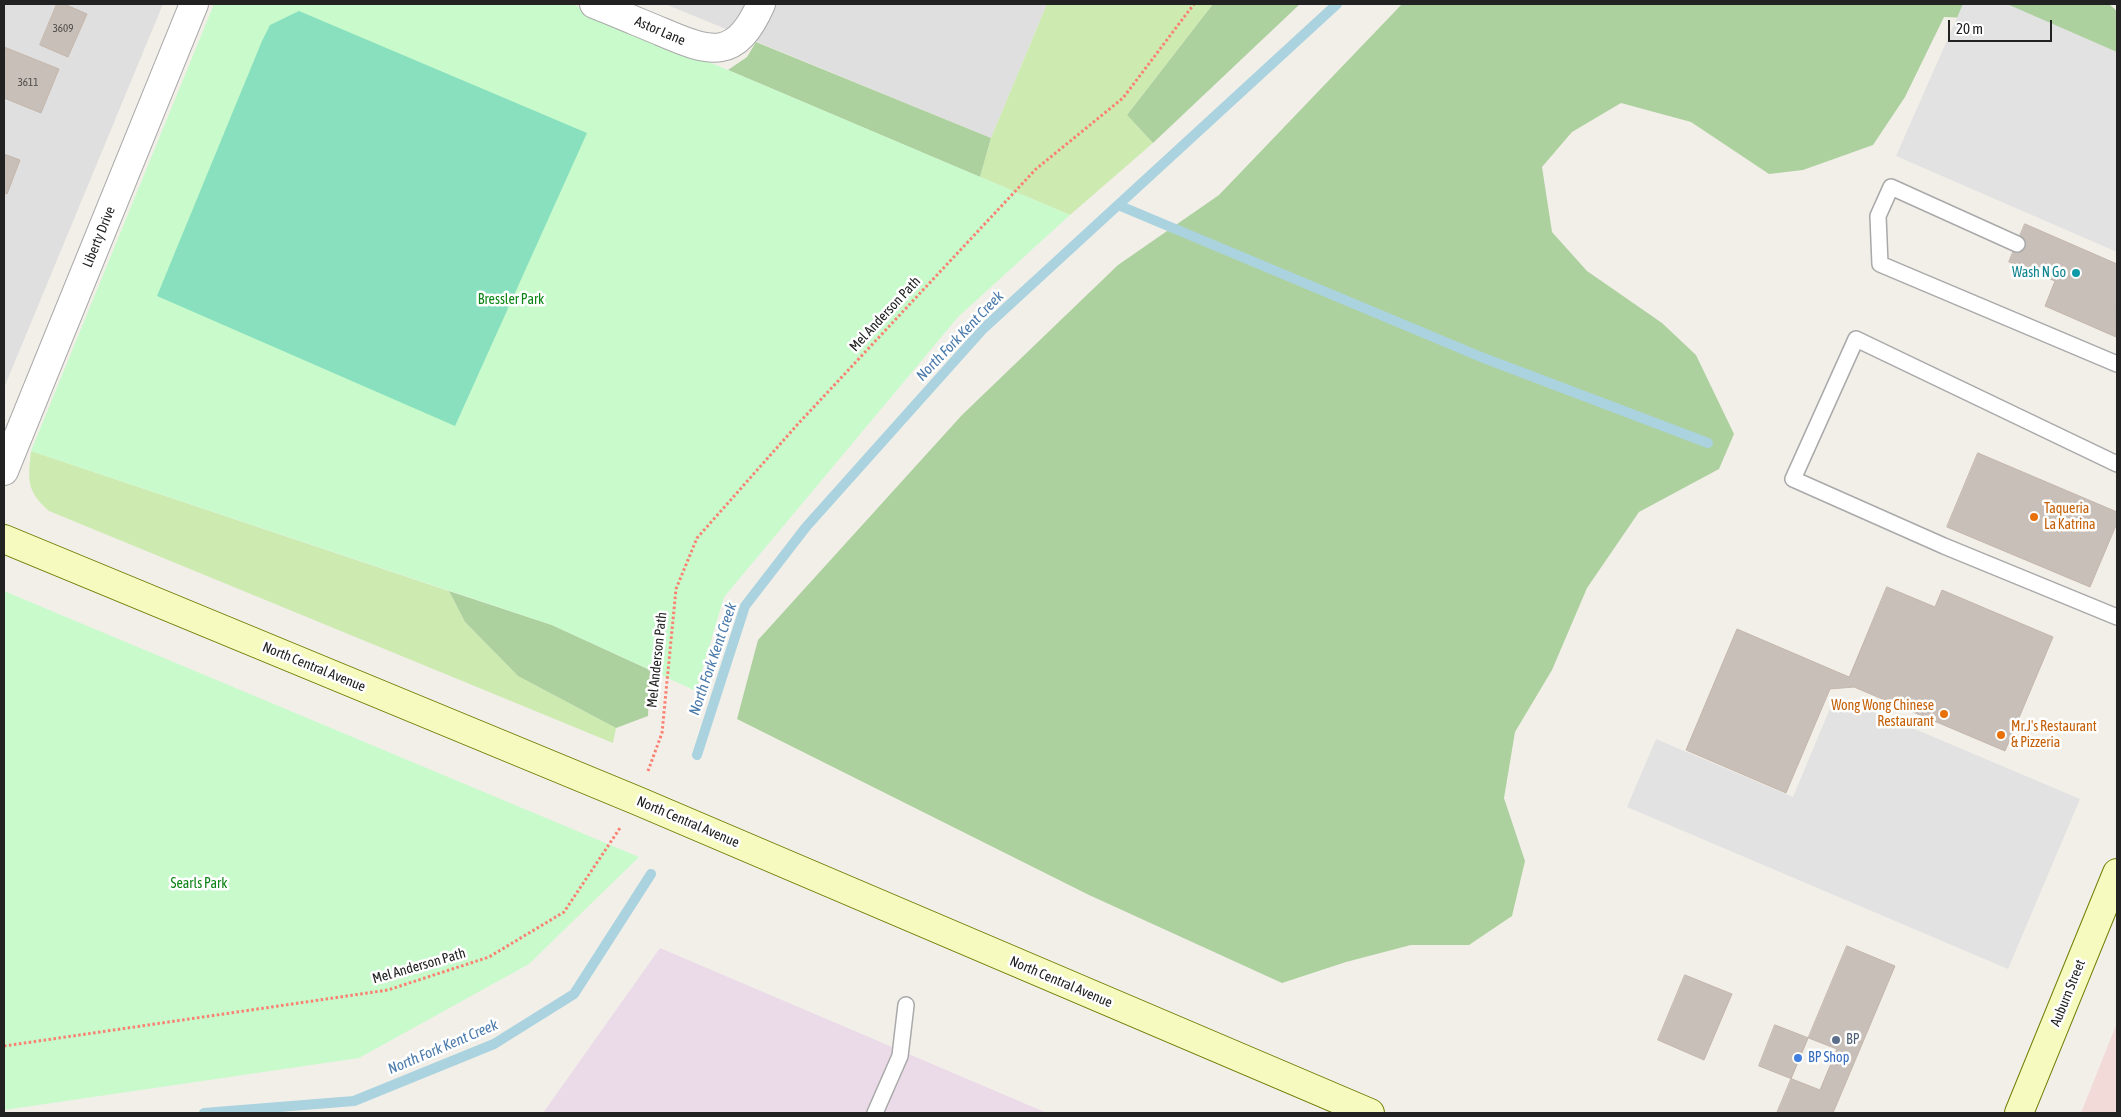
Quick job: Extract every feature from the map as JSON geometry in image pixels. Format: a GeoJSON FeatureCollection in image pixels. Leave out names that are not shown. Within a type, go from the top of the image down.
{"type":"FeatureCollection","features":[{"type":"Feature","properties":{"kind":"main road","name":"North Central Avenue"},"geometry":{"type":"LineString","coordinates":[[4,539],[638,801],[1370,1113]]}},
{"type":"Feature","properties":{"kind":"main road","name":"Auburn Street"},"geometry":{"type":"LineString","coordinates":[[2019,1113],[2117,873]]}},
{"type":"Feature","properties":{"kind":"street","name":"Liberty Drive"},"geometry":{"type":"LineString","coordinates":[[4,471],[194,4]]}},
{"type":"Feature","properties":{"kind":"street","name":"Astor Lane"},"geometry":{"type":"LineString","coordinates":[[594,4],[693,46],[715,49],[726,46],[748,28],[761,4]]}},
{"type":"Feature","properties":{"kind":"lane"},"geometry":{"type":"LineString","coordinates":[[2017,244],[1892,187],[1878,216],[1880,264],[2117,364]]}},
{"type":"Feature","properties":{"kind":"lane"},"geometry":{"type":"LineString","coordinates":[[2117,464],[1856,339],[1793,479],[1944,546],[2117,617]]}},
{"type":"Feature","properties":{"kind":"lane"},"geometry":{"type":"LineString","coordinates":[[875,1113],[900,1056],[906,1005]]}},
{"type":"Feature","properties":{"kind":"path","name":"Mel Anderson Path"},"geometry":{"type":"LineString","coordinates":[[4,1046],[388,990],[489,957],[564,912],[638,801],[662,733],[676,589],[697,538],[797,425],[1036,169],[1124,98],[1194,4]]}},
{"type":"Feature","properties":{"kind":"shaded area"},"geometry":{"type":"Polygon","coordinates":[[[4,4],[163,4],[4,388],[4,4]]]}},
{"type":"Feature","properties":{"kind":"shaded area"},"geometry":{"type":"Polygon","coordinates":[[[665,4],[1047,4],[991,138],[665,4]]]}},
{"type":"Feature","properties":{"kind":"shaded area"},"geometry":{"type":"Polygon","coordinates":[[[1963,4],[2007,4],[2117,52],[2117,252],[1896,156],[1963,4]]]}},
{"type":"Feature","properties":{"kind":"shaded area"},"geometry":{"type":"Polygon","coordinates":[[[1851,702],[2080,799],[2008,969],[1627,807],[1656,739],[1793,797],[1831,706],[1851,702]]]}},
{"type":"Feature","properties":{"kind":"shaded area"},"geometry":{"type":"Polygon","coordinates":[[[660,948],[1047,1113],[543,1113],[660,948]]]}},
{"type":"Feature","properties":{"kind":"shaded area"},"geometry":{"type":"Polygon","coordinates":[[[2117,1023],[2117,1113],[2081,1113],[2117,1023]]]}},
{"type":"Feature","properties":{"kind":"green space","name":"Bressler Park"},"geometry":{"type":"Polygon","coordinates":[[[214,4],[572,4],[1070,215],[958,317],[724,597],[696,691],[552,625],[31,451],[214,4]]]}},
{"type":"Feature","properties":{"kind":"green space"},"geometry":{"type":"Polygon","coordinates":[[[1047,4],[1213,4],[1127,115],[1153,143],[1070,215],[980,177],[991,138],[1047,4]]]}},
{"type":"Feature","properties":{"kind":"green space"},"geometry":{"type":"Polygon","coordinates":[[[1213,4],[1300,4],[1153,143],[1127,115],[1213,4]]]}},
{"type":"Feature","properties":{"kind":"green space"},"geometry":{"type":"Polygon","coordinates":[[[1402,4],[2109,4],[2117,11],[2117,55],[1992,19],[1944,17],[1905,97],[1873,145],[1803,170],[1769,174],[1691,122],[1621,103],[1572,132],[1542,167],[1552,232],[1587,271],[1662,323],[1696,355],[1734,434],[1719,469],[1639,512],[1587,588],[1552,670],[1515,732],[1504,798],[1525,861],[1512,916],[1469,945],[1411,945],[1346,962],[1282,983],[1089,895],[737,719],[758,640],[962,415],[1118,265],[1219,195],[1402,4]]]}},
{"type":"Feature","properties":{"kind":"green space"},"geometry":{"type":"Polygon","coordinates":[[[299,11],[587,133],[455,426],[157,296],[262,41],[270,25],[299,11]]]}},
{"type":"Feature","properties":{"kind":"green space"},"geometry":{"type":"Polygon","coordinates":[[[756,42],[991,138],[980,177],[728,70],[747,57],[756,42]]]}},
{"type":"Feature","properties":{"kind":"green space"},"geometry":{"type":"Polygon","coordinates":[[[31,451],[449,591],[465,622],[518,676],[616,728],[613,743],[49,511],[32,491],[29,477],[31,451]]]}},
{"type":"Feature","properties":{"kind":"green space","name":"Searls Park"},"geometry":{"type":"Polygon","coordinates":[[[4,591],[639,857],[529,964],[359,1058],[4,1110],[4,591]]]}},
{"type":"Feature","properties":{"kind":"green space"},"geometry":{"type":"Polygon","coordinates":[[[449,591],[552,625],[650,670],[648,716],[616,728],[518,676],[465,622],[449,591]]]}},
{"type":"Feature","properties":{"kind":"building"},"geometry":{"type":"Polygon","coordinates":[[[57,4],[64,4],[87,14],[68,57],[40,45],[57,4]]]}},
{"type":"Feature","properties":{"kind":"building"},"geometry":{"type":"Polygon","coordinates":[[[4,47],[59,69],[41,113],[4,98],[4,47]]]}},
{"type":"Feature","properties":{"kind":"building"},"geometry":{"type":"Polygon","coordinates":[[[4,154],[20,160],[7,194],[4,193],[4,154]]]}},
{"type":"Feature","properties":{"kind":"building","name":"Wash N Go"},"geometry":{"type":"Polygon","coordinates":[[[2025,224],[2117,264],[2116,337],[2045,306],[2055,281],[2009,262],[2025,224]]]}},
{"type":"Feature","properties":{"kind":"building","name":"Taqueria La Katrina"},"geometry":{"type":"Polygon","coordinates":[[[1978,453],[2117,512],[2117,523],[2090,587],[1947,527],[1978,453]]]}},
{"type":"Feature","properties":{"kind":"building"},"geometry":{"type":"Polygon","coordinates":[[[1887,587],[1935,607],[1942,590],[2053,637],[2005,751],[1854,687],[1830,689],[1786,793],[1686,750],[1737,629],[1849,677],[1887,587]]]}},
{"type":"Feature","properties":{"kind":"building","name":"BP"},"geometry":{"type":"Polygon","coordinates":[[[1847,946],[1895,966],[1833,1113],[1777,1113],[1847,946]]]}},
{"type":"Feature","properties":{"kind":"building"},"geometry":{"type":"Polygon","coordinates":[[[1685,975],[1732,994],[1704,1060],[1658,1040],[1685,975]]]}},
{"type":"Feature","properties":{"kind":"building","name":"BP Shop"},"geometry":{"type":"Polygon","coordinates":[[[1775,1025],[1837,1049],[1820,1090],[1759,1066],[1775,1025]]]}},
{"type":"Feature","properties":{"kind":"waterway","name":"North Fork Kent Creek"},"geometry":{"type":"LineString","coordinates":[[697,755],[745,606],[806,527],[983,329],[1337,4]]}},
{"type":"Feature","properties":{"kind":"waterway"},"geometry":{"type":"LineString","coordinates":[[1118,205],[1481,357],[1708,443]]}},
{"type":"Feature","properties":{"kind":"waterway","name":"North Fork Kent Creek"},"geometry":{"type":"LineString","coordinates":[[204,1113],[354,1101],[494,1044],[574,994],[651,874]]}},
{"type":"Feature","properties":{"kind":"place","name":"Wash N Go"},"geometry":{"type":"Point","coordinates":[2076,273]}},
{"type":"Feature","properties":{"kind":"place","name":"Taqueria La Katrina"},"geometry":{"type":"Point","coordinates":[2034,517]}},
{"type":"Feature","properties":{"kind":"place","name":"Wong Wong Chinese Restaurant"},"geometry":{"type":"Point","coordinates":[1944,714]}},
{"type":"Feature","properties":{"kind":"place","name":"Mr.J's Restaurant & Pizzeria"},"geometry":{"type":"Point","coordinates":[2001,735]}},
{"type":"Feature","properties":{"kind":"place","name":"BP"},"geometry":{"type":"Point","coordinates":[1836,1040]}},
{"type":"Feature","properties":{"kind":"place","name":"BP Shop"},"geometry":{"type":"Point","coordinates":[1798,1058]}}]}
